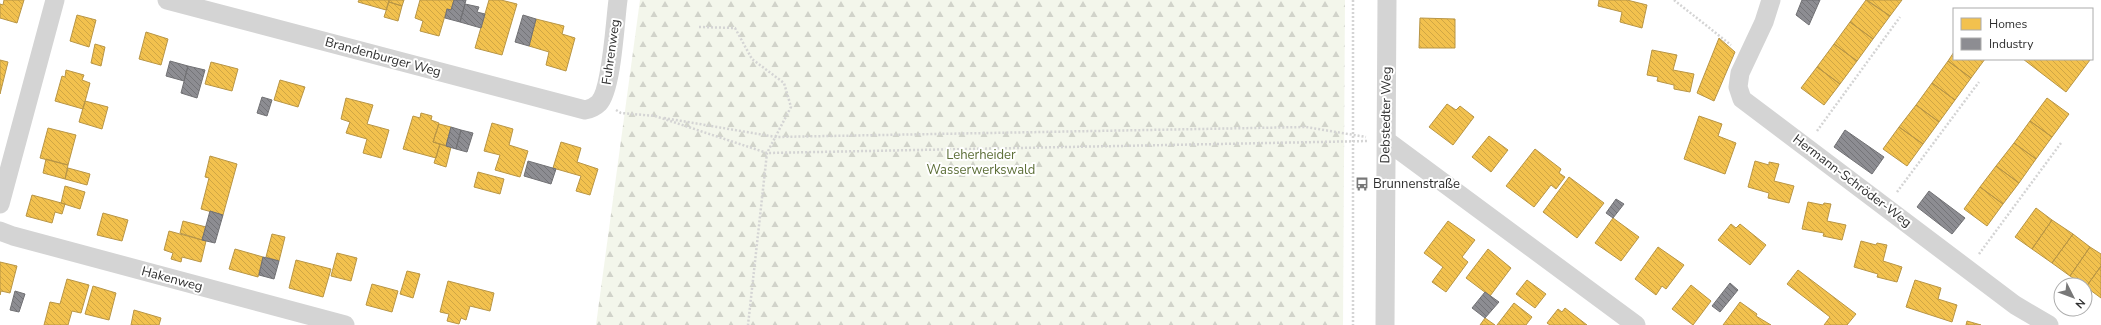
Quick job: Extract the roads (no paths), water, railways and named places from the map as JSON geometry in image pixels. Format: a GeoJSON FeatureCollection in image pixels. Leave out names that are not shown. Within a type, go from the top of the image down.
{"type":"FeatureCollection","features":[{"type":"Feature","properties":{"kind":"street"},"geometry":{"type":"LineString","coordinates":[[0,204],[55,0]]}},
{"type":"Feature","properties":{"kind":"street","name":"Brandenburger Weg"},"geometry":{"type":"LineString","coordinates":[[167,0],[579,108],[590,109],[599,103]]}},
{"type":"Feature","properties":{"kind":"street","name":"Fuhrenweg"},"geometry":{"type":"LineString","coordinates":[[599,103],[606,87],[618,0]]}},
{"type":"Feature","properties":{"kind":"street","name":"Debstedter Weg"},"geometry":{"type":"LineString","coordinates":[[1385,325],[1387,0]]}},
{"type":"Feature","properties":{"kind":"street","name":"Hermann-Schröder-Weg"},"geometry":{"type":"LineString","coordinates":[[1771,0],[1764,22],[1740,73],[1738,87],[1742,99],[1886,206],[2015,305],[2049,325]]}},
{"type":"Feature","properties":{"kind":"street"},"geometry":{"type":"LineString","coordinates":[[1387,141],[1636,325]]}},
{"type":"Feature","properties":{"kind":"street","name":"Hakenweg"},"geometry":{"type":"LineString","coordinates":[[0,231],[13,236],[345,325]]}},
{"type":"Feature","properties":{"kind":"place","name":"Brunnenstraße"},"geometry":{"type":"Point","coordinates":[1362,184]}},
{"type":"Feature","properties":{"kind":"park label","name":"Leherheider Wasserwerkswald"},"geometry":{"type":"Point","coordinates":[981,162]}}]}
